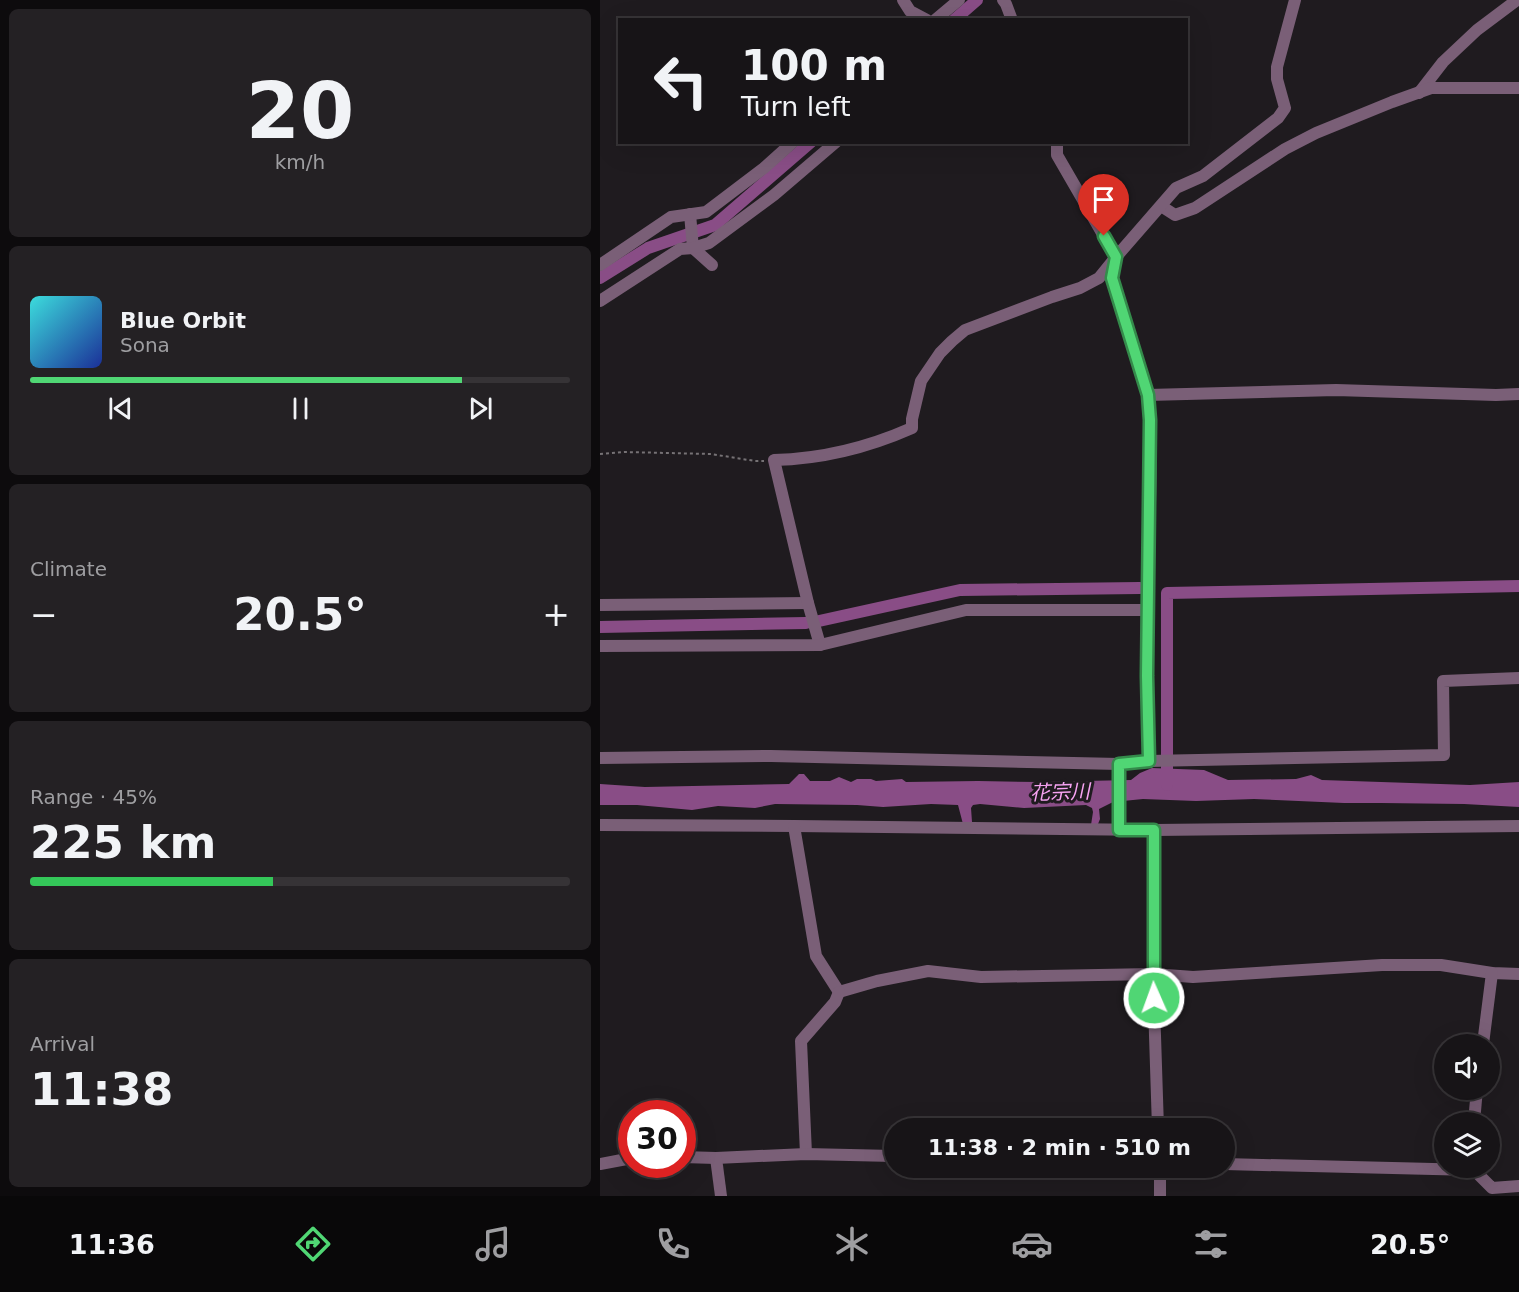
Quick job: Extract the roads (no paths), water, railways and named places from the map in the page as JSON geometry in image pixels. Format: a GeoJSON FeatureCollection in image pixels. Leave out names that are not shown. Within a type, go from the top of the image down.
{"type":"FeatureCollection","features":[{"type":"Feature","properties":{"kind":"street"},"geometry":{"type":"LineString","coordinates":[[903,0],[910,11],[923,18]]}},
{"type":"Feature","properties":{"kind":"street"},"geometry":{"type":"LineString","coordinates":[[937,18],[958,0]]}},
{"type":"Feature","properties":{"kind":"street"},"geometry":{"type":"LineString","coordinates":[[1002,0],[1011,18]]}},
{"type":"Feature","properties":{"kind":"street"},"geometry":{"type":"LineString","coordinates":[[820,645],[774,460],[800,459],[846,450],[912,428],[912,418],[921,381],[940,352],[965,330],[1080,288],[1099,278],[1176,188],[1203,176],[1278,118],[1285,108],[1277,79],[1277,67],[1295,0]]}},
{"type":"Feature","properties":{"kind":"street"},"geometry":{"type":"LineString","coordinates":[[1418,94],[1443,62],[1477,30],[1517,0]]}},
{"type":"Feature","properties":{"kind":"street"},"geometry":{"type":"LineString","coordinates":[[1161,206],[1175,215],[1195,208],[1285,149],[1317,133],[1431,88],[1519,88]]}},
{"type":"Feature","properties":{"kind":"street"},"geometry":{"type":"LineString","coordinates":[[600,265],[670,217],[706,212],[764,168],[791,144]]}},
{"type":"Feature","properties":{"kind":"street"},"geometry":{"type":"LineString","coordinates":[[600,301],[680,249],[709,243],[774,195],[834,144]]}},
{"type":"Feature","properties":{"kind":"street"},"geometry":{"type":"LineString","coordinates":[[1057,144],[1058,155],[1116,257],[1112,278],[1148,395],[1151,447],[1147,676],[1149,761]]}},
{"type":"Feature","properties":{"kind":"street"},"geometry":{"type":"LineString","coordinates":[[690,214],[693,248],[712,265]]}},
{"type":"Feature","properties":{"kind":"street"},"geometry":{"type":"LineString","coordinates":[[1148,395],[1336,390],[1519,394]]}},
{"type":"Feature","properties":{"kind":"street"},"geometry":{"type":"LineString","coordinates":[[600,605],[808,603]]}},
{"type":"Feature","properties":{"kind":"street"},"geometry":{"type":"LineString","coordinates":[[600,646],[820,645],[966,610],[1148,610]]}},
{"type":"Feature","properties":{"kind":"street"},"geometry":{"type":"LineString","coordinates":[[600,758],[771,756],[1119,769],[1149,761],[1444,755],[1443,681],[1519,678]]}},
{"type":"Feature","properties":{"kind":"street"},"geometry":{"type":"LineString","coordinates":[[1119,769],[1119,825]]}},
{"type":"Feature","properties":{"kind":"street"},"geometry":{"type":"LineString","coordinates":[[600,825],[1119,825],[1154,830],[1519,826]]}},
{"type":"Feature","properties":{"kind":"street"},"geometry":{"type":"LineString","coordinates":[[794,826],[816,956],[839,992]]}},
{"type":"Feature","properties":{"kind":"street"},"geometry":{"type":"LineString","coordinates":[[1154,830],[1153,976],[1158,1118]]}},
{"type":"Feature","properties":{"kind":"street"},"geometry":{"type":"LineString","coordinates":[[839,992],[877,981],[928,971],[981,977],[1193,977],[1382,965],[1441,965],[1492,973],[1519,974]]}},
{"type":"Feature","properties":{"kind":"street"},"geometry":{"type":"LineString","coordinates":[[1484,1034],[1492,973]]}},
{"type":"Feature","properties":{"kind":"street"},"geometry":{"type":"LineString","coordinates":[[806,1154],[801,1041],[835,1002],[839,992]]}},
{"type":"Feature","properties":{"kind":"street"},"geometry":{"type":"LineString","coordinates":[[696,1157],[806,1154],[884,1156]]}},
{"type":"Feature","properties":{"kind":"street"},"geometry":{"type":"LineString","coordinates":[[716,1158],[721,1196]]}},
{"type":"Feature","properties":{"kind":"street"},"geometry":{"type":"LineString","coordinates":[[600,1164],[618,1161]]}},
{"type":"Feature","properties":{"kind":"street"},"geometry":{"type":"LineString","coordinates":[[1235,1164],[1434,1168]]}},
{"type":"Feature","properties":{"kind":"street"},"geometry":{"type":"LineString","coordinates":[[1160,1178],[1160,1196]]}},
{"type":"Feature","properties":{"kind":"street"},"geometry":{"type":"LineString","coordinates":[[1481,1178],[1492,1192],[1519,1186]]}},
{"type":"Feature","properties":{"kind":"water","name":"花宗川"},"geometry":{"type":"Polygon","coordinates":[[[1152,768],[1204,770],[1228,780],[1296,779],[1311,775],[1322,780],[1470,785],[1519,782],[1519,807],[1254,799],[1196,801],[1143,799],[1113,802],[1099,809],[1098,824],[1091,825],[1092,808],[1086,805],[1024,808],[973,805],[971,808],[972,822],[963,824],[958,805],[883,807],[775,804],[755,808],[718,806],[692,810],[637,805],[600,805],[600,784],[645,787],[789,784],[799,774],[804,774],[810,781],[830,781],[839,777],[851,782],[857,779],[876,781],[902,779],[906,782],[1131,780],[1152,768]]]}},
{"type":"Feature","properties":{"kind":"waterway"},"geometry":{"type":"LineString","coordinates":[[956,18],[977,0]]}},
{"type":"Feature","properties":{"kind":"waterway"},"geometry":{"type":"LineString","coordinates":[[600,278],[648,248],[715,225],[809,144]]}},
{"type":"Feature","properties":{"kind":"waterway"},"geometry":{"type":"LineString","coordinates":[[1167,785],[1167,593],[1519,586]]}},
{"type":"Feature","properties":{"kind":"waterway"},"geometry":{"type":"LineString","coordinates":[[819,621],[960,590],[1140,588]]}},
{"type":"Feature","properties":{"kind":"waterway"},"geometry":{"type":"LineString","coordinates":[[600,627],[806,623]]}}]}
